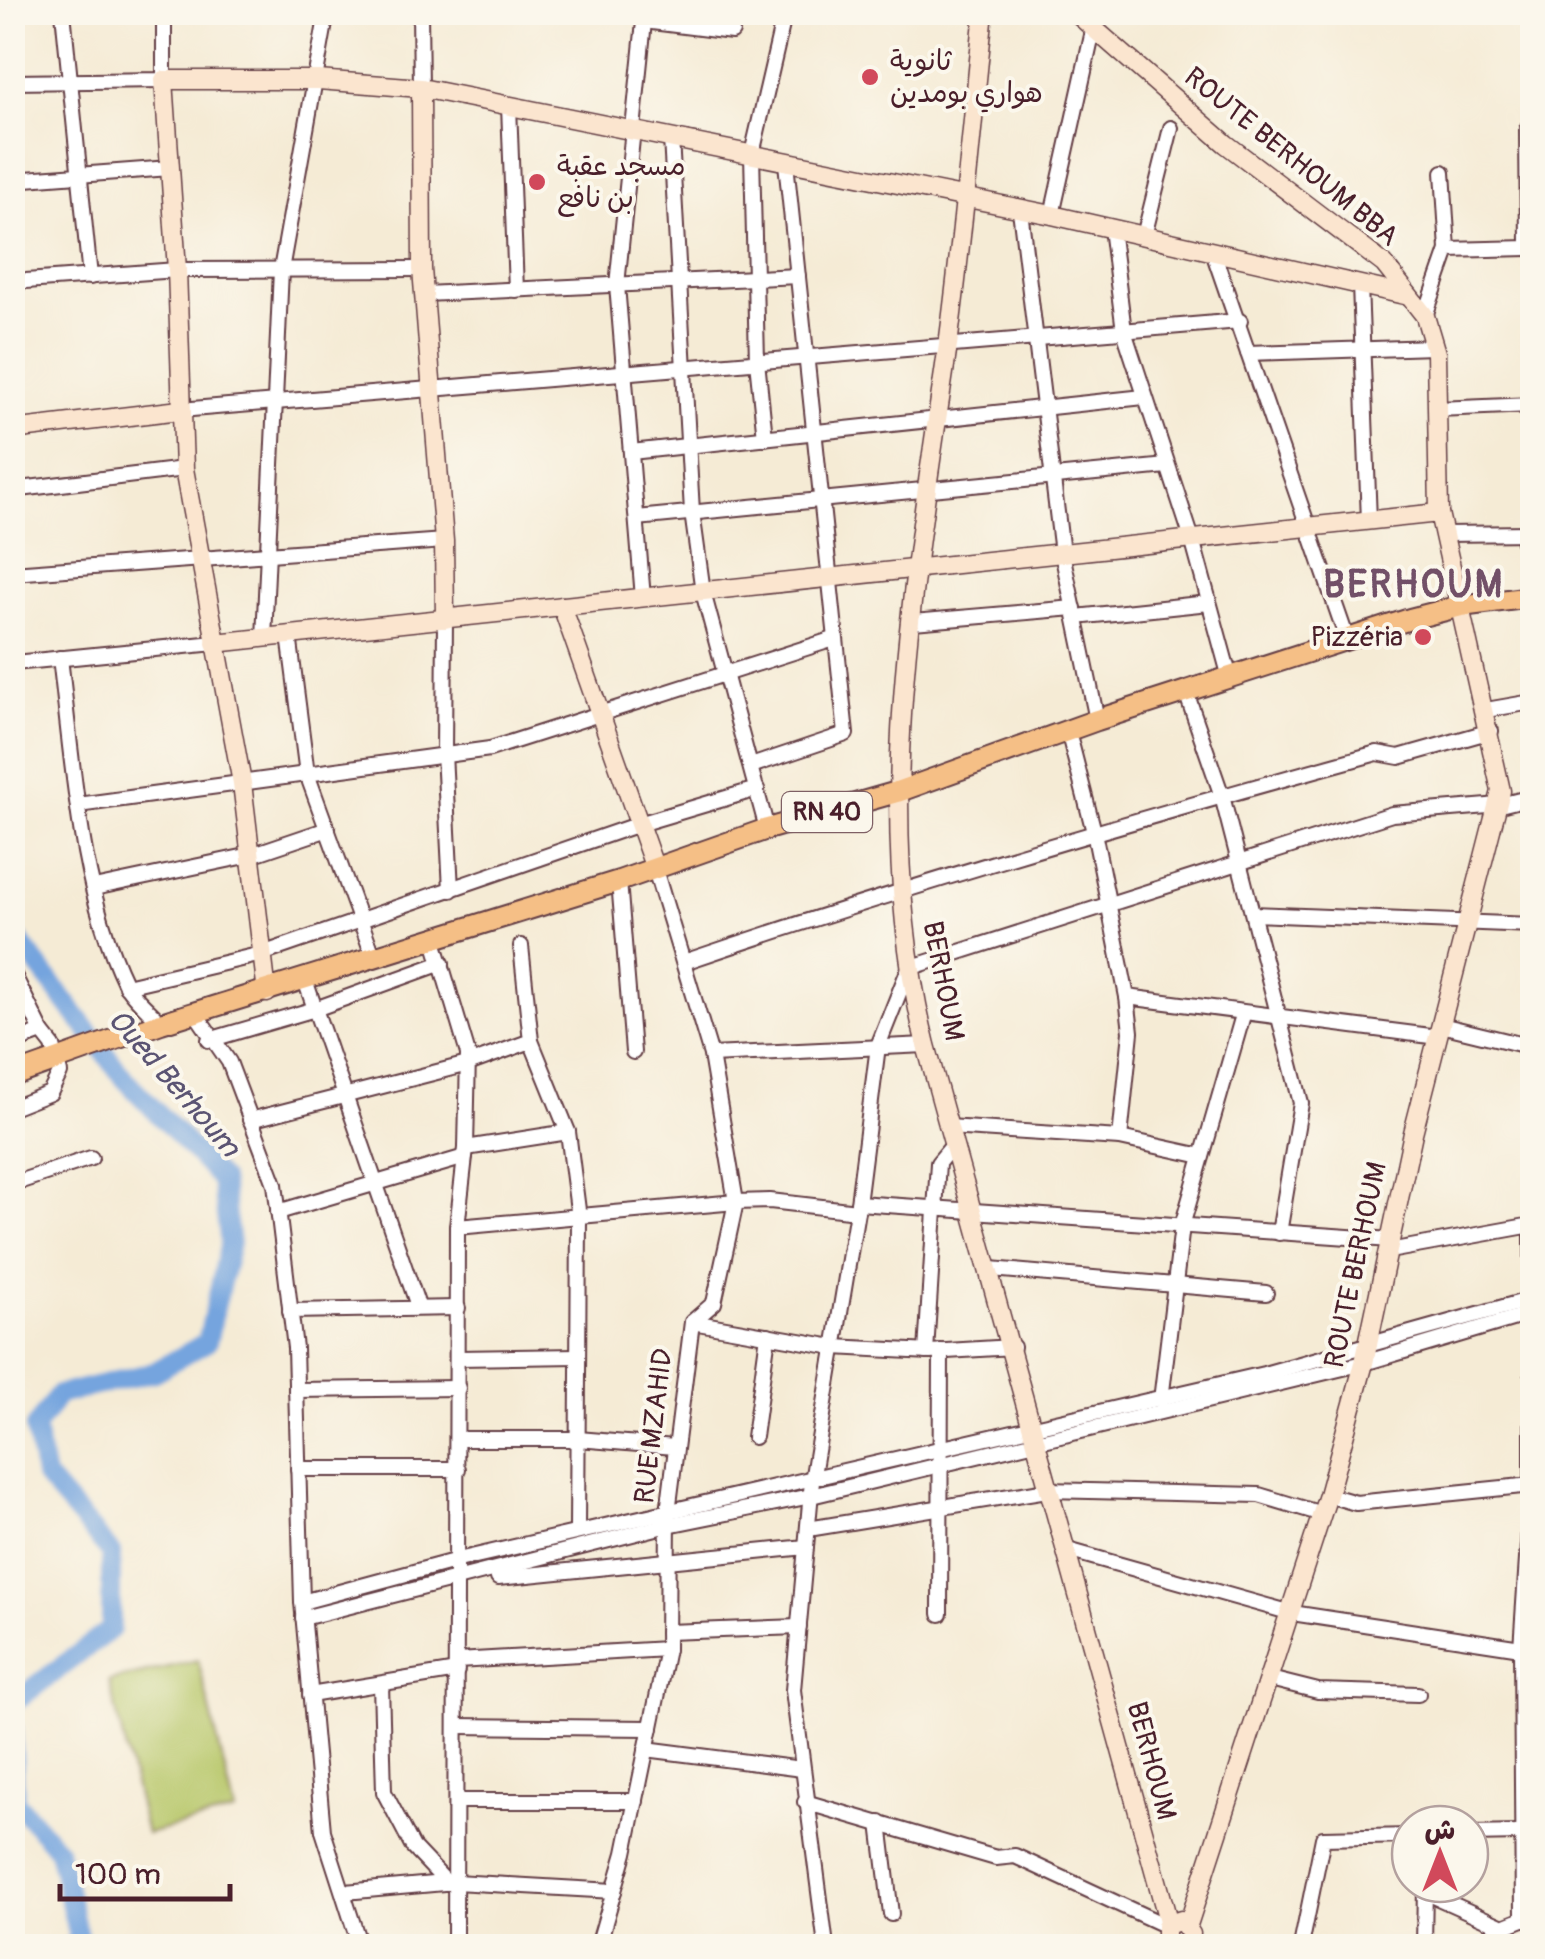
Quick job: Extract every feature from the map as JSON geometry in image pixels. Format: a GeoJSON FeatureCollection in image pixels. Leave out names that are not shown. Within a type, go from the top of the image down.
{"type":"FeatureCollection","features":[{"type":"Feature","properties":{"kind":"main road","name":"RN 40"},"geometry":{"type":"LineString","coordinates":[[12,1076],[161,1023],[619,881],[767,829],[897,792],[1097,720],[1347,639],[1461,606],[1530,597]]}},
{"type":"Feature","properties":{"kind":"street"},"geometry":{"type":"LineString","coordinates":[[63,12],[90,277]]}},
{"type":"Feature","properties":{"kind":"street"},"geometry":{"type":"LineString","coordinates":[[164,12],[184,468],[242,783],[266,993]]}},
{"type":"Feature","properties":{"kind":"street"},"geometry":{"type":"LineString","coordinates":[[264,638],[272,554],[281,270],[318,80],[327,12]]}},
{"type":"Feature","properties":{"kind":"street"},"geometry":{"type":"LineString","coordinates":[[420,12],[422,269],[444,541],[444,754],[452,890]]}},
{"type":"Feature","properties":{"kind":"street"},"geometry":{"type":"LineString","coordinates":[[764,438],[752,154],[785,12]]}},
{"type":"Feature","properties":{"kind":"street","name":"ROUTE BERHOUM BBA"},"geometry":{"type":"LineString","coordinates":[[1075,12],[1226,144],[1384,264],[1425,316],[1434,347],[1439,513],[1461,606]]}},
{"type":"Feature","properties":{"kind":"street","name":"BERHOUM"},"geometry":{"type":"LineString","coordinates":[[989,14],[913,622],[897,792],[898,889],[909,968],[926,1045],[971,1211],[992,1269],[1047,1490],[1183,1935]]}},
{"type":"Feature","properties":{"kind":"street"},"geometry":{"type":"LineString","coordinates":[[643,598],[617,285],[636,131],[644,17],[732,32]]}},
{"type":"Feature","properties":{"kind":"street"},"geometry":{"type":"LineString","coordinates":[[1052,215],[1093,30]]}},
{"type":"Feature","properties":{"kind":"street"},"geometry":{"type":"LineString","coordinates":[[12,82],[318,80],[421,88],[1052,215],[1409,296]]}},
{"type":"Feature","properties":{"kind":"street"},"geometry":{"type":"LineString","coordinates":[[509,106],[516,290]]}},
{"type":"Feature","properties":{"kind":"street"},"geometry":{"type":"LineString","coordinates":[[1144,236],[1170,128]]}},
{"type":"Feature","properties":{"kind":"street"},"geometry":{"type":"LineString","coordinates":[[1448,250],[1528,248],[1530,188],[1526,129]]}},
{"type":"Feature","properties":{"kind":"street"},"geometry":{"type":"LineString","coordinates":[[672,138],[692,512],[703,592],[767,829]]}},
{"type":"Feature","properties":{"kind":"street"},"geometry":{"type":"LineString","coordinates":[[751,766],[846,734],[786,163]]}},
{"type":"Feature","properties":{"kind":"street"},"geometry":{"type":"LineString","coordinates":[[12,180],[170,168]]}},
{"type":"Feature","properties":{"kind":"street"},"geometry":{"type":"LineString","coordinates":[[1425,316],[1448,250],[1444,172]]}},
{"type":"Feature","properties":{"kind":"street"},"geometry":{"type":"LineString","coordinates":[[1020,210],[1062,553],[1097,720]]}},
{"type":"Feature","properties":{"kind":"street"},"geometry":{"type":"LineString","coordinates":[[1111,228],[1124,331],[1192,539],[1230,678]]}},
{"type":"Feature","properties":{"kind":"street"},"geometry":{"type":"LineString","coordinates":[[1213,252],[1240,320],[1347,639]]}},
{"type":"Feature","properties":{"kind":"street"},"geometry":{"type":"LineString","coordinates":[[12,282],[178,270],[422,269]]}},
{"type":"Feature","properties":{"kind":"street"},"geometry":{"type":"LineString","coordinates":[[425,294],[798,276]]}},
{"type":"Feature","properties":{"kind":"street"},"geometry":{"type":"LineString","coordinates":[[1360,285],[1370,520]]}},
{"type":"Feature","properties":{"kind":"street"},"geometry":{"type":"LineString","coordinates":[[12,430],[277,400],[1240,320]]}},
{"type":"Feature","properties":{"kind":"street"},"geometry":{"type":"LineString","coordinates":[[1248,353],[1434,347]]}},
{"type":"Feature","properties":{"kind":"street"},"geometry":{"type":"LineString","coordinates":[[631,452],[1144,397]]}},
{"type":"Feature","properties":{"kind":"street"},"geometry":{"type":"LineString","coordinates":[[1437,409],[1532,405]]}},
{"type":"Feature","properties":{"kind":"street"},"geometry":{"type":"LineString","coordinates":[[637,518],[1167,466]]}},
{"type":"Feature","properties":{"kind":"street"},"geometry":{"type":"LineString","coordinates":[[12,490],[184,468]]}},
{"type":"Feature","properties":{"kind":"street"},"geometry":{"type":"LineString","coordinates":[[12,641],[14,663],[1439,513]]}},
{"type":"Feature","properties":{"kind":"street"},"geometry":{"type":"LineString","coordinates":[[1444,534],[1528,533],[1532,619]]}},
{"type":"Feature","properties":{"kind":"street"},"geometry":{"type":"LineString","coordinates":[[12,573],[444,541]]}},
{"type":"Feature","properties":{"kind":"street"},"geometry":{"type":"LineString","coordinates":[[913,622],[1209,602]]}},
{"type":"Feature","properties":{"kind":"street"},"geometry":{"type":"LineString","coordinates":[[562,606],[654,866]]}},
{"type":"Feature","properties":{"kind":"street","name":"ROUTE BERHOUM"},"geometry":{"type":"LineString","coordinates":[[1183,1935],[1328,1495],[1369,1342],[1440,1031],[1500,805],[1491,731],[1461,606]]}},
{"type":"Feature","properties":{"kind":"street"},"geometry":{"type":"LineString","coordinates":[[290,636],[308,774],[374,958]]}},
{"type":"Feature","properties":{"kind":"street"},"geometry":{"type":"LineString","coordinates":[[78,805],[490,749],[834,640]]}},
{"type":"Feature","properties":{"kind":"street"},"geometry":{"type":"LineString","coordinates":[[60,658],[78,805],[94,888],[126,986],[161,1023]]}},
{"type":"Feature","properties":{"kind":"street"},"geometry":{"type":"LineString","coordinates":[[1186,692],[1241,862],[1284,1019],[1301,1102],[1279,1233]]}},
{"type":"Feature","properties":{"kind":"street"},"geometry":{"type":"LineString","coordinates":[[1486,710],[1532,702]]}},
{"type":"Feature","properties":{"kind":"street"},"geometry":{"type":"LineString","coordinates":[[1068,730],[1094,832],[1127,997],[1131,1032],[1120,1138]]}},
{"type":"Feature","properties":{"kind":"street"},"geometry":{"type":"LineString","coordinates":[[684,962],[898,889],[1094,832],[1378,754],[1399,757],[1491,731]]}},
{"type":"Feature","properties":{"kind":"street"},"geometry":{"type":"LineString","coordinates":[[126,986],[262,954],[639,824],[756,789]]}},
{"type":"Feature","properties":{"kind":"street"},"geometry":{"type":"LineString","coordinates":[[826,1946],[793,1690],[812,1488],[857,1207],[878,1046],[909,968],[1392,814],[1500,805],[1532,797]]}},
{"type":"Feature","properties":{"kind":"street"},"geometry":{"type":"LineString","coordinates":[[94,888],[251,855],[328,828]]}},
{"type":"Feature","properties":{"kind":"street","name":"RUE MZAHID"},"geometry":{"type":"LineString","coordinates":[[598,1946],[636,1802],[667,1649],[668,1519],[692,1322],[714,1303],[736,1202],[711,1054],[654,866]]}},
{"type":"Feature","properties":{"kind":"street"},"geometry":{"type":"LineString","coordinates":[[619,881],[633,1052]]}},
{"type":"Feature","properties":{"kind":"street"},"geometry":{"type":"LineString","coordinates":[[1253,914],[1532,925]]}},
{"type":"Feature","properties":{"kind":"street"},"geometry":{"type":"LineString","coordinates":[[434,937],[468,1064],[466,1152],[457,1227],[458,1666],[451,1883],[455,1946]]}},
{"type":"Feature","properties":{"kind":"street"},"geometry":{"type":"LineString","coordinates":[[520,946],[531,1041],[568,1132],[579,1218],[577,1532]]}},
{"type":"Feature","properties":{"kind":"street"},"geometry":{"type":"LineString","coordinates":[[209,1040],[315,1008],[442,962]]}},
{"type":"Feature","properties":{"kind":"street"},"geometry":{"type":"LineString","coordinates":[[12,970],[42,1032],[66,1056],[50,1093],[12,1108]]}},
{"type":"Feature","properties":{"kind":"street"},"geometry":{"type":"LineString","coordinates":[[305,980],[418,1306]]}},
{"type":"Feature","properties":{"kind":"street"},"geometry":{"type":"LineString","coordinates":[[1127,997],[1243,1015],[1440,1031],[1532,1047]]}},
{"type":"Feature","properties":{"kind":"street"},"geometry":{"type":"LineString","coordinates":[[224,1005],[229,1062],[275,1184],[296,1390],[302,1610],[324,1831],[360,1946]]}},
{"type":"Feature","properties":{"kind":"street"},"geometry":{"type":"LineString","coordinates":[[196,1014],[209,1040],[229,1062]]}},
{"type":"Feature","properties":{"kind":"street"},"geometry":{"type":"LineString","coordinates":[[1161,1403],[1182,1226],[1243,1015]]}},
{"type":"Feature","properties":{"kind":"street"},"geometry":{"type":"LineString","coordinates":[[12,1043],[42,1032]]}},
{"type":"Feature","properties":{"kind":"street"},"geometry":{"type":"LineString","coordinates":[[250,1120],[468,1064],[531,1041]]}},
{"type":"Feature","properties":{"kind":"street"},"geometry":{"type":"LineString","coordinates":[[711,1054],[926,1045]]}},
{"type":"Feature","properties":{"kind":"street"},"geometry":{"type":"LineString","coordinates":[[278,1212],[466,1152],[568,1132]]}},
{"type":"Feature","properties":{"kind":"street"},"geometry":{"type":"LineString","coordinates":[[940,1614],[940,1456],[933,1352],[936,1208],[938,1164],[951,1136],[1120,1138],[1202,1156]]}},
{"type":"Feature","properties":{"kind":"street"},"geometry":{"type":"LineString","coordinates":[[12,1184],[91,1158]]}},
{"type":"Feature","properties":{"kind":"street"},"geometry":{"type":"LineString","coordinates":[[457,1227],[770,1201],[936,1208],[1279,1233],[1390,1246],[1532,1225]]}},
{"type":"Feature","properties":{"kind":"street"},"geometry":{"type":"LineString","coordinates":[[1457,1904],[1503,1927],[1528,1919],[1520,1833],[1526,1794],[1527,1677],[1521,1648],[1529,1592],[1532,1485],[1532,1214]]}},
{"type":"Feature","properties":{"kind":"street"},"geometry":{"type":"LineString","coordinates":[[992,1269],[1266,1293]]}},
{"type":"Feature","properties":{"kind":"street"},"geometry":{"type":"LineString","coordinates":[[1161,1403],[1369,1342],[1532,1306]]}},
{"type":"Feature","properties":{"kind":"street"},"geometry":{"type":"LineString","coordinates":[[302,1610],[458,1560],[577,1532],[668,1519],[812,1488],[1035,1431],[1364,1362],[1532,1306]]}},
{"type":"Feature","properties":{"kind":"street"},"geometry":{"type":"LineString","coordinates":[[290,1311],[458,1308]]}},
{"type":"Feature","properties":{"kind":"street"},"geometry":{"type":"LineString","coordinates":[[692,1322],[834,1347],[933,1352],[1013,1347]]}},
{"type":"Feature","properties":{"kind":"street"},"geometry":{"type":"LineString","coordinates":[[754,1436],[768,1335]]}},
{"type":"Feature","properties":{"kind":"street"},"geometry":{"type":"LineString","coordinates":[[458,1358],[578,1356]]}},
{"type":"Feature","properties":{"kind":"street"},"geometry":{"type":"LineString","coordinates":[[296,1390],[458,1388]]}},
{"type":"Feature","properties":{"kind":"street"},"geometry":{"type":"LineString","coordinates":[[458,1438],[578,1439],[675,1447]]}},
{"type":"Feature","properties":{"kind":"street"},"geometry":{"type":"LineString","coordinates":[[298,1469],[458,1469]]}},
{"type":"Feature","properties":{"kind":"street"},"geometry":{"type":"LineString","coordinates":[[1328,1495],[1356,1504],[1532,1485]]}},
{"type":"Feature","properties":{"kind":"street"},"geometry":{"type":"LineString","coordinates":[[808,1530],[1047,1490],[1258,1494],[1322,1514]]}},
{"type":"Feature","properties":{"kind":"street"},"geometry":{"type":"LineString","coordinates":[[458,1582],[668,1519]]}},
{"type":"Feature","properties":{"kind":"street"},"geometry":{"type":"LineString","coordinates":[[302,1610],[458,1582],[806,1548]]}},
{"type":"Feature","properties":{"kind":"street"},"geometry":{"type":"LineString","coordinates":[[1064,1548],[1292,1613],[1521,1648]]}},
{"type":"Feature","properties":{"kind":"street"},"geometry":{"type":"LineString","coordinates":[[668,1632],[799,1627]]}},
{"type":"Feature","properties":{"kind":"street"},"geometry":{"type":"LineString","coordinates":[[310,1695],[458,1666],[667,1649]]}},
{"type":"Feature","properties":{"kind":"street"},"geometry":{"type":"LineString","coordinates":[[1270,1680],[1318,1690],[1418,1694]]}},
{"type":"Feature","properties":{"kind":"street"},"geometry":{"type":"LineString","coordinates":[[381,1684],[384,1792],[413,1847],[451,1883]]}},
{"type":"Feature","properties":{"kind":"street"},"geometry":{"type":"LineString","coordinates":[[457,1726],[651,1728]]}},
{"type":"Feature","properties":{"kind":"street"},"geometry":{"type":"LineString","coordinates":[[646,1749],[802,1769]]}},
{"type":"Feature","properties":{"kind":"street"},"geometry":{"type":"LineString","coordinates":[[456,1801],[636,1802]]}},
{"type":"Feature","properties":{"kind":"street"},"geometry":{"type":"LineString","coordinates":[[805,1802],[996,1858],[1014,1856],[1183,1935]]}},
{"type":"Feature","properties":{"kind":"street"},"geometry":{"type":"LineString","coordinates":[[880,1823],[891,1914]]}},
{"type":"Feature","properties":{"kind":"street"},"geometry":{"type":"LineString","coordinates":[[1490,1834],[1520,1833]]}},
{"type":"Feature","properties":{"kind":"street"},"geometry":{"type":"LineString","coordinates":[[1300,1946],[1323,1838],[1390,1836]]}},
{"type":"Feature","properties":{"kind":"street"},"geometry":{"type":"LineString","coordinates":[[346,1892],[451,1883],[614,1890]]}},
{"type":"Feature","properties":{"kind":"street"},"geometry":{"type":"LineString","coordinates":[[1424,1946],[1425,1904]]}},
{"type":"Feature","properties":{"kind":"street"},"geometry":{"type":"LineString","coordinates":[[1494,1946],[1503,1927]]}},
{"type":"Feature","properties":{"kind":"street"},"geometry":{"type":"LineString","coordinates":[[1166,1946],[1183,1935]]}},
{"type":"Feature","properties":{"kind":"green space"},"geometry":{"type":"Polygon","coordinates":[[[198,1660],[235,1812],[146,1834],[109,1681],[198,1660]]]}},
{"type":"Feature","properties":{"kind":"waterway","name":"Oued Berhoum"},"geometry":{"type":"LineString","coordinates":[[12,931],[124,1078],[221,1180],[230,1243],[207,1342],[154,1372],[58,1395],[35,1428],[45,1477],[111,1553],[111,1629],[12,1704]]}},
{"type":"Feature","properties":{"kind":"waterway","name":"Oued Berhoum"},"geometry":{"type":"LineString","coordinates":[[12,1726],[15,1801],[58,1850],[78,1936],[73,1946]]}},
{"type":"Feature","properties":{"kind":"place","name":"ثانوية هواري بومدين"},"geometry":{"type":"Point","coordinates":[870,77]}},
{"type":"Feature","properties":{"kind":"place","name":"مسجد عقبة بن نافع"},"geometry":{"type":"Point","coordinates":[537,182]}},
{"type":"Feature","properties":{"kind":"place","name":"Pizzéria"},"geometry":{"type":"Point","coordinates":[1423,637]}},
{"type":"Feature","properties":{"kind":"district","name":"BERHOUM"},"geometry":{"type":"Point","coordinates":[1414,585]}}]}
